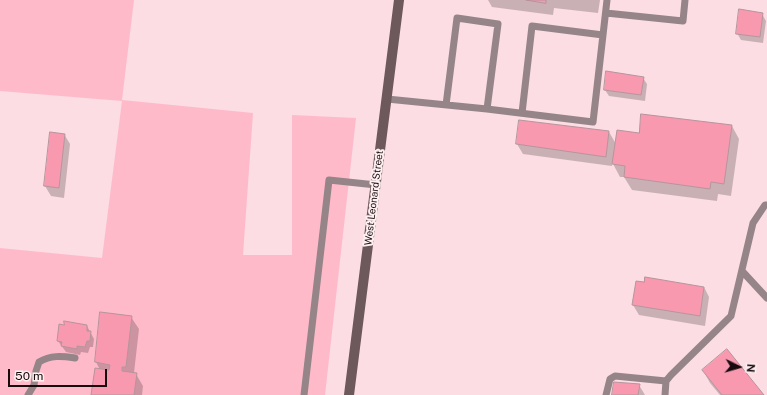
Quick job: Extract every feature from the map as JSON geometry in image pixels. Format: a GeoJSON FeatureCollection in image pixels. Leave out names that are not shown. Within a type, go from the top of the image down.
{"type":"FeatureCollection","features":[{"type":"Feature","properties":{"kind":"street","name":"West Leonard Street"},"geometry":{"type":"LineString","coordinates":[[349,395],[399,0]]}},
{"type":"Feature","properties":{"kind":"lane"},"geometry":{"type":"LineString","coordinates":[[387,99],[593,122],[607,0]]}},
{"type":"Feature","properties":{"kind":"lane"},"geometry":{"type":"LineString","coordinates":[[606,13],[683,21],[686,0]]}},
{"type":"Feature","properties":{"kind":"lane"},"geometry":{"type":"LineString","coordinates":[[446,105],[457,18],[498,24],[486,109]]}},
{"type":"Feature","properties":{"kind":"lane"},"geometry":{"type":"LineString","coordinates":[[522,113],[532,26],[603,35]]}},
{"type":"Feature","properties":{"kind":"lane"},"geometry":{"type":"LineString","coordinates":[[304,395],[329,180],[376,185]]}},
{"type":"Feature","properties":{"kind":"lane"},"geometry":{"type":"LineString","coordinates":[[665,395],[666,381],[670,375],[731,316],[753,223],[766,205]]}},
{"type":"Feature","properties":{"kind":"lane"},"geometry":{"type":"LineString","coordinates":[[742,271],[767,298]]}},
{"type":"Feature","properties":{"kind":"lane"},"geometry":{"type":"LineString","coordinates":[[28,395],[34,385],[39,362],[46,358],[60,355],[75,358]]}},
{"type":"Feature","properties":{"kind":"lane"},"geometry":{"type":"LineString","coordinates":[[606,395],[610,379],[615,376],[666,381]]}},
{"type":"Feature","properties":{"kind":"shaded area"},"geometry":{"type":"Polygon","coordinates":[[[0,0],[134,0],[122,100],[253,113],[243,255],[292,255],[292,115],[356,118],[325,395],[0,395],[0,248],[102,258],[122,101],[0,91],[0,0]]]}},
{"type":"Feature","properties":{"kind":"building"},"geometry":{"type":"Polygon","coordinates":[[[526,0],[546,0],[546,3],[526,0]]]}},
{"type":"Feature","properties":{"kind":"building"},"geometry":{"type":"Polygon","coordinates":[[[739,9],[763,13],[760,37],[736,34],[739,9]]]}},
{"type":"Feature","properties":{"kind":"building"},"geometry":{"type":"Polygon","coordinates":[[[606,71],[644,77],[641,95],[604,90],[606,71]]]}},
{"type":"Feature","properties":{"kind":"building"},"geometry":{"type":"Polygon","coordinates":[[[641,114],[732,125],[724,184],[711,182],[710,189],[624,177],[625,166],[612,164],[617,130],[639,133],[641,114]]]}},
{"type":"Feature","properties":{"kind":"building"},"geometry":{"type":"Polygon","coordinates":[[[519,120],[609,131],[606,157],[516,144],[519,120]]]}},
{"type":"Feature","properties":{"kind":"building"},"geometry":{"type":"Polygon","coordinates":[[[50,132],[65,134],[59,188],[44,186],[50,132]]]}},
{"type":"Feature","properties":{"kind":"building"},"geometry":{"type":"Polygon","coordinates":[[[645,277],[704,287],[700,316],[632,305],[636,281],[644,282],[645,277]]]}},
{"type":"Feature","properties":{"kind":"building"},"geometry":{"type":"Polygon","coordinates":[[[100,312],[132,316],[126,367],[122,367],[122,371],[137,373],[134,395],[91,395],[95,368],[109,370],[110,365],[95,362],[100,312]]]}},
{"type":"Feature","properties":{"kind":"building"},"geometry":{"type":"Polygon","coordinates":[[[64,321],[87,325],[87,331],[91,331],[90,341],[87,341],[85,347],[77,346],[77,349],[61,346],[62,342],[57,341],[59,324],[64,325],[64,321]]]}},
{"type":"Feature","properties":{"kind":"building"},"geometry":{"type":"Polygon","coordinates":[[[727,349],[764,395],[722,395],[702,370],[727,349]]]}},
{"type":"Feature","properties":{"kind":"building"},"geometry":{"type":"Polygon","coordinates":[[[614,382],[640,384],[638,395],[612,395],[614,382]]]}}]}
